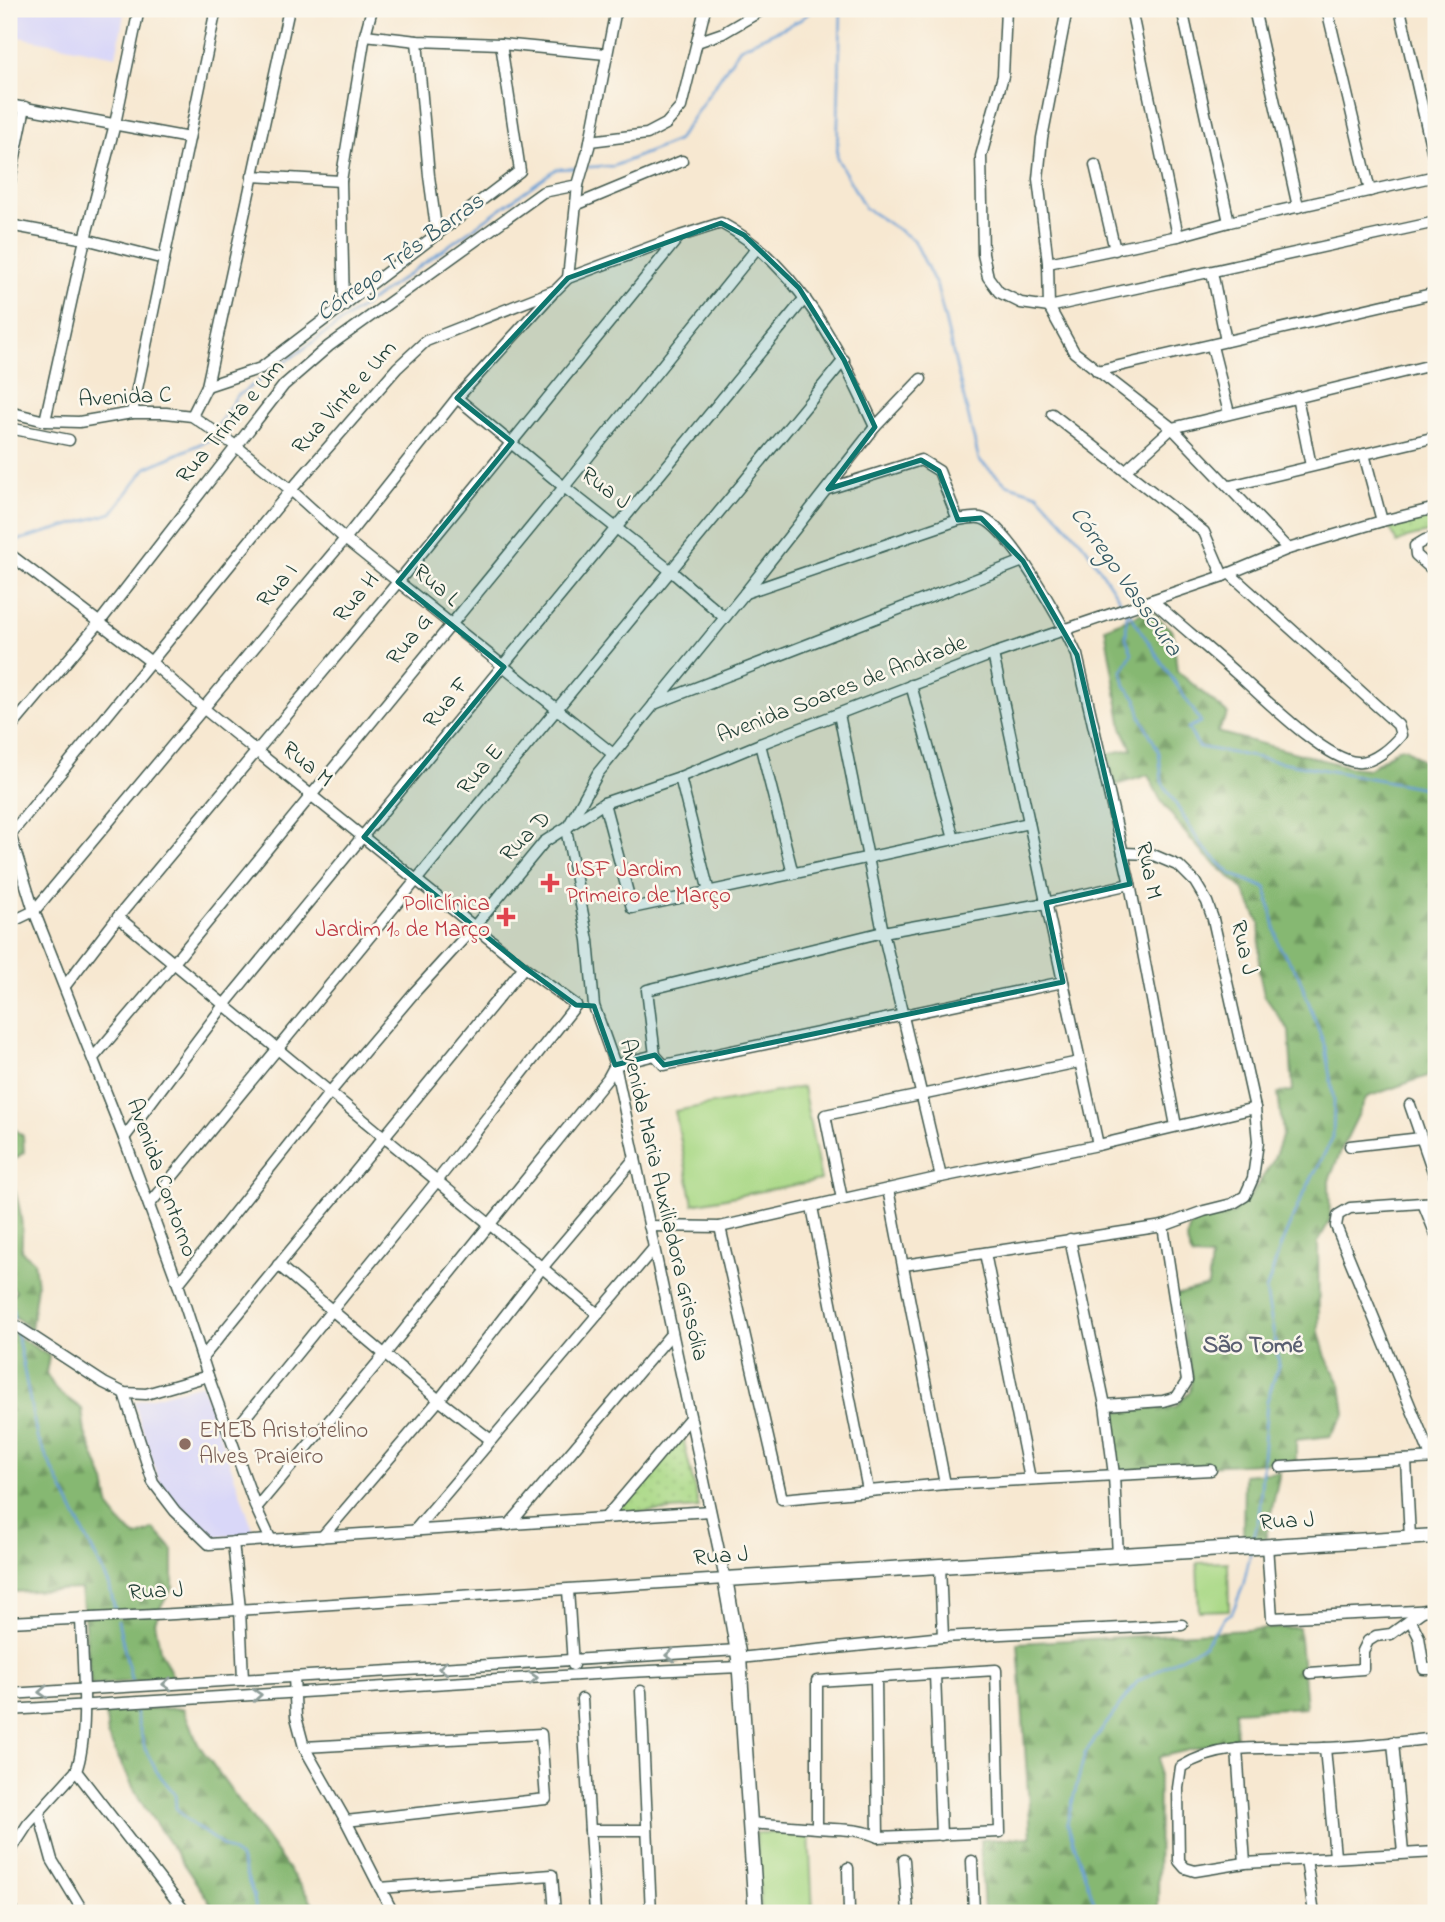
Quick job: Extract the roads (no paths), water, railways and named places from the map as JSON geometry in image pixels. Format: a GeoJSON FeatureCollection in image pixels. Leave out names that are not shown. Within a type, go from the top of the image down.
{"type":"FeatureCollection","features":[{"type":"Feature","properties":{"kind":"main road","name":"Rua J"},"geometry":{"type":"LineString","coordinates":[[725,1579],[1436,1536]]}},
{"type":"Feature","properties":{"kind":"main road"},"geometry":{"type":"LineString","coordinates":[[725,1579],[739,1659],[756,1913]]}},
{"type":"Feature","properties":{"kind":"street"},"geometry":{"type":"LineString","coordinates":[[45,421],[85,239],[115,124],[139,9]]}},
{"type":"Feature","properties":{"kind":"street"},"geometry":{"type":"LineString","coordinates":[[132,413],[216,9]]}},
{"type":"Feature","properties":{"kind":"street"},"geometry":{"type":"LineString","coordinates":[[192,416],[207,386],[289,9]]}},
{"type":"Feature","properties":{"kind":"street"},"geometry":{"type":"LineString","coordinates":[[344,306],[341,181],[365,35],[372,9]]}},
{"type":"Feature","properties":{"kind":"street"},"geometry":{"type":"LineString","coordinates":[[568,278],[580,179],[616,9]]}},
{"type":"Feature","properties":{"kind":"street"},"geometry":{"type":"LineString","coordinates":[[589,144],[647,134],[666,124],[681,107],[705,9]]}},
{"type":"Feature","properties":{"kind":"street"},"geometry":{"type":"LineString","coordinates":[[697,42],[723,33],[764,9]]}},
{"type":"Feature","properties":{"kind":"street"},"geometry":{"type":"LineString","coordinates":[[1006,9],[1003,76],[981,156],[983,254],[988,276],[999,292],[1021,303],[1049,307],[1436,222]]}},
{"type":"Feature","properties":{"kind":"street"},"geometry":{"type":"LineString","coordinates":[[1067,9],[1042,138],[1038,179],[1048,263],[1049,307],[1074,352],[1172,428],[1288,549]]}},
{"type":"Feature","properties":{"kind":"street"},"geometry":{"type":"LineString","coordinates":[[1131,9],[1178,236]]}},
{"type":"Feature","properties":{"kind":"street"},"geometry":{"type":"LineString","coordinates":[[1182,9],[1229,222]]}},
{"type":"Feature","properties":{"kind":"street"},"geometry":{"type":"LineString","coordinates":[[1254,9],[1298,207]]}},
{"type":"Feature","properties":{"kind":"street"},"geometry":{"type":"LineString","coordinates":[[1327,9],[1370,191]]}},
{"type":"Feature","properties":{"kind":"street"},"geometry":{"type":"LineString","coordinates":[[1400,9],[1436,169]]}},
{"type":"Feature","properties":{"kind":"street"},"geometry":{"type":"LineString","coordinates":[[365,35],[606,54]]}},
{"type":"Feature","properties":{"kind":"street"},"geometry":{"type":"LineString","coordinates":[[417,41],[429,176],[438,235]]}},
{"type":"Feature","properties":{"kind":"street"},"geometry":{"type":"LineString","coordinates":[[207,386],[261,368],[520,171],[501,44]]}},
{"type":"Feature","properties":{"kind":"street"},"geometry":{"type":"LineString","coordinates":[[9,104],[189,138]]}},
{"type":"Feature","properties":{"kind":"street"},"geometry":{"type":"LineString","coordinates":[[9,186],[24,107]]}},
{"type":"Feature","properties":{"kind":"street"},"geometry":{"type":"LineString","coordinates":[[576,205],[682,162]]}},
{"type":"Feature","properties":{"kind":"street"},"geometry":{"type":"LineString","coordinates":[[1095,165],[1115,250]]}},
{"type":"Feature","properties":{"kind":"street"},"geometry":{"type":"LineString","coordinates":[[252,176],[341,181]]}},
{"type":"Feature","properties":{"kind":"street"},"geometry":{"type":"LineString","coordinates":[[1048,263],[1436,176]]}},
{"type":"Feature","properties":{"kind":"street","name":"Rua Trinta e Um"},"geometry":{"type":"LineString","coordinates":[[9,730],[99,623],[285,385],[329,346],[543,192],[580,179]]}},
{"type":"Feature","properties":{"kind":"street","name":"Rua Vinte e Um"},"geometry":{"type":"LineString","coordinates":[[9,835],[291,490],[397,368],[426,341],[556,290],[568,278],[721,223],[744,235],[799,288],[844,360],[875,427]]}},
{"type":"Feature","properties":{"kind":"street"},"geometry":{"type":"LineString","coordinates":[[9,225],[85,239],[163,259]]}},
{"type":"Feature","properties":{"kind":"street","name":"Rua H"},"geometry":{"type":"LineString","coordinates":[[65,986],[118,917],[398,582],[680,236]]}},
{"type":"Feature","properties":{"kind":"street","name":"Rua G"},"geometry":{"type":"LineString","coordinates":[[93,1058],[564,488],[757,248]]}},
{"type":"Feature","properties":{"kind":"street"},"geometry":{"type":"LineString","coordinates":[[1213,272],[1226,341]]}},
{"type":"Feature","properties":{"kind":"street","name":"Rua I"},"geometry":{"type":"LineString","coordinates":[[34,911],[345,539],[457,398],[556,290]]}},
{"type":"Feature","properties":{"kind":"street"},"geometry":{"type":"LineString","coordinates":[[1097,371],[1436,293]]}},
{"type":"Feature","properties":{"kind":"street","name":"Rua F"},"geometry":{"type":"LineString","coordinates":[[124,1138],[223,1005],[504,667],[805,298]]}},
{"type":"Feature","properties":{"kind":"street"},"geometry":{"type":"LineString","coordinates":[[1212,346],[1229,413]]}},
{"type":"Feature","properties":{"kind":"street","name":"Rua E"},"geometry":{"type":"LineString","coordinates":[[149,1205],[844,360]]}},
{"type":"Feature","properties":{"kind":"street"},"geometry":{"type":"LineString","coordinates":[[1126,470],[1172,428],[1436,363]]}},
{"type":"Feature","properties":{"kind":"street","name":"Rua D"},"geometry":{"type":"LineString","coordinates":[[178,1284],[331,1091],[413,994],[474,927],[544,842],[566,829],[598,773],[745,593],[875,427],[920,379]]}},
{"type":"Feature","properties":{"kind":"street"},"geometry":{"type":"LineString","coordinates":[[1297,397],[1311,466]]}},
{"type":"Feature","properties":{"kind":"street","name":"Rua J"},"geometry":{"type":"LineString","coordinates":[[457,398],[724,617]]}},
{"type":"Feature","properties":{"kind":"street","name":"Avenida C"},"geometry":{"type":"LineString","coordinates":[[9,412],[45,421],[79,422],[132,413],[192,416],[236,446]]}},
{"type":"Feature","properties":{"kind":"street"},"geometry":{"type":"LineString","coordinates":[[1052,414],[1204,532],[1226,574],[1398,725],[1401,735],[1378,755],[1359,763],[1341,758],[1282,717],[1237,674],[1146,602]]}},
{"type":"Feature","properties":{"kind":"street"},"geometry":{"type":"LineString","coordinates":[[9,428],[69,440]]}},
{"type":"Feature","properties":{"kind":"street"},"geometry":{"type":"LineString","coordinates":[[1230,486],[1436,437]]}},
{"type":"Feature","properties":{"kind":"street","name":"Rua L"},"geometry":{"type":"LineString","coordinates":[[236,446],[291,490],[345,539],[613,754]]}},
{"type":"Feature","properties":{"kind":"street"},"geometry":{"type":"LineString","coordinates":[[1364,454],[1382,521]]}},
{"type":"Feature","properties":{"kind":"street"},"geometry":{"type":"LineString","coordinates":[[745,593],[958,520],[939,471],[921,460],[828,489]]}},
{"type":"Feature","properties":{"kind":"street","name":"Avenida Soares de Andrade"},"geometry":{"type":"LineString","coordinates":[[566,829],[604,803],[680,777],[993,654],[1226,574],[1288,549],[1382,521],[1436,509]]}},
{"type":"Feature","properties":{"kind":"street","name":"Rua M"},"geometry":{"type":"LineString","coordinates":[[958,520],[981,518],[996,527],[1024,561],[1077,654],[1130,884],[1176,1126]]}},
{"type":"Feature","properties":{"kind":"street"},"geometry":{"type":"LineString","coordinates":[[1436,537],[1415,546],[1416,555],[1436,573]]}},
{"type":"Feature","properties":{"kind":"street","name":"Rua M"},"geometry":{"type":"LineString","coordinates":[[12,556],[151,662],[203,708],[474,927],[576,1005]]}},
{"type":"Feature","properties":{"kind":"street"},"geometry":{"type":"LineString","coordinates":[[653,704],[1024,561]]}},
{"type":"Feature","properties":{"kind":"street"},"geometry":{"type":"LineString","coordinates":[[993,654],[1098,1145]]}},
{"type":"Feature","properties":{"kind":"street"},"geometry":{"type":"LineString","coordinates":[[911,685],[954,839]]}},
{"type":"Feature","properties":{"kind":"street"},"geometry":{"type":"LineString","coordinates":[[839,714],[883,932],[919,1094],[941,1177]]}},
{"type":"Feature","properties":{"kind":"street"},"geometry":{"type":"LineString","coordinates":[[760,744],[793,874]]}},
{"type":"Feature","properties":{"kind":"street"},"geometry":{"type":"LineString","coordinates":[[680,777],[709,892]]}},
{"type":"Feature","properties":{"kind":"street"},"geometry":{"type":"LineString","coordinates":[[604,803],[632,908],[1029,823]]}},
{"type":"Feature","properties":{"kind":"street","name":"Avenida Maria Auxiliadora Grissólia"},"geometry":{"type":"LineString","coordinates":[[566,829],[588,940],[594,1006],[615,1065],[725,1579]]}},
{"type":"Feature","properties":{"kind":"street","name":"Avenida Contorno"},"geometry":{"type":"LineString","coordinates":[[9,835],[34,911],[124,1138],[178,1284],[208,1376],[270,1538]]}},
{"type":"Feature","properties":{"kind":"street","name":"Rua J"},"geometry":{"type":"LineString","coordinates":[[1123,853],[1151,853],[1179,866],[1195,883],[1207,902],[1255,1108],[1258,1142],[1253,1178],[1245,1196],[1232,1204],[1163,1226]]}},
{"type":"Feature","properties":{"kind":"street"},"geometry":{"type":"LineString","coordinates":[[1063,982],[664,1065],[655,1055],[647,990],[883,932],[1046,903],[1130,884]]}},
{"type":"Feature","properties":{"kind":"street"},"geometry":{"type":"LineString","coordinates":[[9,923],[34,911]]}},
{"type":"Feature","properties":{"kind":"street"},"geometry":{"type":"LineString","coordinates":[[118,917],[598,1314]]}},
{"type":"Feature","properties":{"kind":"street"},"geometry":{"type":"LineString","coordinates":[[202,1358],[524,967]]}},
{"type":"Feature","properties":{"kind":"street"},"geometry":{"type":"LineString","coordinates":[[230,1436],[576,1005],[594,1006]]}},
{"type":"Feature","properties":{"kind":"street"},"geometry":{"type":"LineString","coordinates":[[256,1507],[385,1354],[608,1078],[615,1065],[655,1055]]}},
{"type":"Feature","properties":{"kind":"street"},"geometry":{"type":"LineString","coordinates":[[842,1199],[825,1115],[1079,1062]]}},
{"type":"Feature","properties":{"kind":"street"},"geometry":{"type":"LineString","coordinates":[[1410,1105],[1436,1180]]}},
{"type":"Feature","properties":{"kind":"street"},"geometry":{"type":"LineString","coordinates":[[649,1226],[720,1227],[1255,1108]]}},
{"type":"Feature","properties":{"kind":"street"},"geometry":{"type":"LineString","coordinates":[[1350,1146],[1422,1138]]}},
{"type":"Feature","properties":{"kind":"street"},"geometry":{"type":"LineString","coordinates":[[323,1537],[439,1400],[542,1268],[635,1158]]}},
{"type":"Feature","properties":{"kind":"street"},"geometry":{"type":"LineString","coordinates":[[888,1189],[945,1484]]}},
{"type":"Feature","properties":{"kind":"street"},"geometry":{"type":"LineString","coordinates":[[1281,1467],[1434,1459],[1336,1226],[1338,1215],[1350,1208],[1436,1202]]}},
{"type":"Feature","properties":{"kind":"street"},"geometry":{"type":"LineString","coordinates":[[1423,1203],[1436,1235]]}},
{"type":"Feature","properties":{"kind":"street"},"geometry":{"type":"LineString","coordinates":[[812,1206],[869,1490]]}},
{"type":"Feature","properties":{"kind":"street"},"geometry":{"type":"LineString","coordinates":[[904,1265],[1163,1226],[1187,1381],[1177,1397],[1163,1401],[1105,1405]]}},
{"type":"Feature","properties":{"kind":"street"},"geometry":{"type":"LineString","coordinates":[[720,1227],[782,1499],[945,1484],[1211,1470]]}},
{"type":"Feature","properties":{"kind":"street"},"geometry":{"type":"LineString","coordinates":[[1070,1239],[1105,1405],[1114,1475],[1118,1556]]}},
{"type":"Feature","properties":{"kind":"street"},"geometry":{"type":"LineString","coordinates":[[415,1530],[654,1248]]}},
{"type":"Feature","properties":{"kind":"street"},"geometry":{"type":"LineString","coordinates":[[985,1254],[1030,1479]]}},
{"type":"Feature","properties":{"kind":"street"},"geometry":{"type":"LineString","coordinates":[[278,1265],[439,1400],[491,1440]]}},
{"type":"Feature","properties":{"kind":"street"},"geometry":{"type":"LineString","coordinates":[[9,1321],[104,1383],[124,1393],[146,1394],[208,1376]]}},
{"type":"Feature","properties":{"kind":"street"},"geometry":{"type":"LineString","coordinates":[[509,1525],[672,1333]]}},
{"type":"Feature","properties":{"kind":"street"},"geometry":{"type":"LineString","coordinates":[[124,1393],[153,1482],[175,1511],[209,1544],[710,1511]]}},
{"type":"Feature","properties":{"kind":"street"},"geometry":{"type":"LineString","coordinates":[[606,1517],[690,1418]]}},
{"type":"Feature","properties":{"kind":"street"},"geometry":{"type":"LineString","coordinates":[[1406,1461],[1410,1537]]}},
{"type":"Feature","properties":{"kind":"street"},"geometry":{"type":"LineString","coordinates":[[233,1542],[240,1609],[243,1680]]}},
{"type":"Feature","properties":{"kind":"street"},"geometry":{"type":"LineString","coordinates":[[1257,1546],[1272,1618],[1436,1610]]}},
{"type":"Feature","properties":{"kind":"street"},"geometry":{"type":"LineString","coordinates":[[940,1566],[943,1637]]}},
{"type":"Feature","properties":{"kind":"street","name":"Rua J"},"geometry":{"type":"LineString","coordinates":[[9,1622],[725,1579]]}},
{"type":"Feature","properties":{"kind":"street"},"geometry":{"type":"LineString","coordinates":[[568,1590],[574,1675]]}},
{"type":"Feature","properties":{"kind":"street"},"geometry":{"type":"LineString","coordinates":[[1310,1674],[1363,1669],[1363,1651],[1368,1641],[1376,1636],[1391,1634],[1424,1611]]}},
{"type":"Feature","properties":{"kind":"street"},"geometry":{"type":"LineString","coordinates":[[9,1871],[11,1850],[28,1824],[76,1771],[80,1760],[83,1698],[81,1618]]}},
{"type":"Feature","properties":{"kind":"street"},"geometry":{"type":"LineString","coordinates":[[1411,1622],[1419,1637],[1424,1670],[1436,1668]]}},
{"type":"Feature","properties":{"kind":"street"},"geometry":{"type":"LineString","coordinates":[[9,1694],[128,1703],[574,1675],[943,1637],[1182,1625]]}},
{"type":"Feature","properties":{"kind":"street"},"geometry":{"type":"LineString","coordinates":[[9,1710],[139,1686],[573,1660],[739,1659]]}},
{"type":"Feature","properties":{"kind":"street"},"geometry":{"type":"LineString","coordinates":[[488,1665],[490,1680]]}},
{"type":"Feature","properties":{"kind":"street"},"geometry":{"type":"LineString","coordinates":[[750,1823],[817,1828],[855,1830],[878,1837],[1000,1832],[996,1670],[817,1681],[817,1828]]}},
{"type":"Feature","properties":{"kind":"street"},"geometry":{"type":"LineString","coordinates":[[935,1674],[941,1835]]}},
{"type":"Feature","properties":{"kind":"street"},"geometry":{"type":"LineString","coordinates":[[294,1677],[296,1717],[304,1747],[393,1913]]}},
{"type":"Feature","properties":{"kind":"street"},"geometry":{"type":"LineString","coordinates":[[876,1677],[878,1837]]}},
{"type":"Feature","properties":{"kind":"street"},"geometry":{"type":"LineString","coordinates":[[226,1681],[229,1697]]}},
{"type":"Feature","properties":{"kind":"street"},"geometry":{"type":"LineString","coordinates":[[641,1691],[651,1913]]}},
{"type":"Feature","properties":{"kind":"street"},"geometry":{"type":"LineString","coordinates":[[582,1699],[595,1913]]}},
{"type":"Feature","properties":{"kind":"street"},"geometry":{"type":"LineString","coordinates":[[304,1747],[541,1734],[546,1799],[346,1821]]}},
{"type":"Feature","properties":{"kind":"street"},"geometry":{"type":"LineString","coordinates":[[1436,1738],[1325,1748],[1237,1749],[1195,1758],[1181,1767],[1178,1788],[1179,1861],[1185,1868],[1195,1871],[1245,1863],[1436,1852]]}},
{"type":"Feature","properties":{"kind":"street"},"geometry":{"type":"LineString","coordinates":[[1393,1742],[1403,1853]]}},
{"type":"Feature","properties":{"kind":"street"},"geometry":{"type":"LineString","coordinates":[[1325,1748],[1335,1857]]}},
{"type":"Feature","properties":{"kind":"street"},"geometry":{"type":"LineString","coordinates":[[1237,1749],[1245,1863]]}},
{"type":"Feature","properties":{"kind":"street"},"geometry":{"type":"LineString","coordinates":[[76,1771],[186,1913]]}},
{"type":"Feature","properties":{"kind":"street"},"geometry":{"type":"LineString","coordinates":[[39,1813],[52,1860],[84,1913]]}},
{"type":"Feature","properties":{"kind":"street"},"geometry":{"type":"LineString","coordinates":[[590,1830],[646,1830]]}},
{"type":"Feature","properties":{"kind":"street"},"geometry":{"type":"LineString","coordinates":[[1306,1859],[1314,1913]]}},
{"type":"Feature","properties":{"kind":"street"},"geometry":{"type":"LineString","coordinates":[[904,1860],[908,1913]]}},
{"type":"Feature","properties":{"kind":"street"},"geometry":{"type":"LineString","coordinates":[[972,1861],[974,1913]]}},
{"type":"Feature","properties":{"kind":"street"},"geometry":{"type":"LineString","coordinates":[[848,1868],[849,1913]]}},
{"type":"Feature","properties":{"kind":"street"},"geometry":{"type":"LineString","coordinates":[[380,1888],[552,1875],[555,1913]]}},
{"type":"Feature","properties":{"kind":"street"},"geometry":{"type":"LineString","coordinates":[[9,1884],[12,1913]]}},
{"type":"Feature","properties":{"kind":"waterway","name":"Córrego Três Barras"},"geometry":{"type":"LineString","coordinates":[[588,167],[614,166],[677,141],[740,48],[800,20],[814,9]]}},
{"type":"Feature","properties":{"kind":"waterway","name":"Córrego Vassoura"},"geometry":{"type":"LineString","coordinates":[[841,9],[837,158],[865,208],[914,240],[937,287],[979,460],[1006,484],[1038,494],[1085,546],[1124,606]]}},
{"type":"Feature","properties":{"kind":"waterway","name":"Córrego Três Barras"},"geometry":{"type":"LineString","coordinates":[[216,429],[236,397],[556,169],[581,168]]}},
{"type":"Feature","properties":{"kind":"waterway","name":"Córrego Três Barras"},"geometry":{"type":"LineString","coordinates":[[9,543],[112,513],[146,468],[209,440],[213,434]]}},
{"type":"Feature","properties":{"kind":"waterway"},"geometry":{"type":"LineString","coordinates":[[1127,611],[1126,638],[1132,653],[1122,671],[1125,686],[1136,698],[1141,717],[1159,752],[1162,782],[1201,845],[1231,874],[1266,888],[1279,946],[1299,976],[1325,1047],[1334,1101],[1333,1137],[1299,1203],[1281,1245],[1266,1291],[1279,1363],[1267,1401],[1259,1516],[1253,1541]]}},
{"type":"Feature","properties":{"kind":"waterway","name":"Córrego Vassoura"},"geometry":{"type":"LineString","coordinates":[[1128,611],[1201,722],[1188,728],[1199,747],[1436,790]]}},
{"type":"Feature","properties":{"kind":"waterway"},"geometry":{"type":"LineString","coordinates":[[9,1283],[14,1319]]}},
{"type":"Feature","properties":{"kind":"waterway"},"geometry":{"type":"LineString","coordinates":[[16,1329],[37,1437],[109,1584],[116,1614]]}},
{"type":"Feature","properties":{"kind":"waterway"},"geometry":{"type":"LineString","coordinates":[[1098,1913],[1067,1823],[1085,1753],[1137,1682],[1204,1645],[1224,1618],[1232,1613],[1243,1586],[1251,1551]]}},
{"type":"Feature","properties":{"kind":"waterway"},"geometry":{"type":"LineString","coordinates":[[118,1621],[132,1683]]}},
{"type":"Feature","properties":{"kind":"waterway"},"geometry":{"type":"LineString","coordinates":[[134,1707],[145,1749],[157,1772],[175,1794],[176,1808],[188,1821],[240,1858],[257,1913]]}},
{"type":"Feature","properties":{"kind":"place","name":"USF Jardim Primeiro de Março"},"geometry":{"type":"Point","coordinates":[550,883]}},
{"type":"Feature","properties":{"kind":"place","name":"Policlínica Jardim 1º de Março"},"geometry":{"type":"Point","coordinates":[506,917]}},
{"type":"Feature","properties":{"kind":"place","name":"EMEB Aristotelino Alves Praieiro"},"geometry":{"type":"Point","coordinates":[185,1444]}},
{"type":"Feature","properties":{"kind":"district","name":"São Tomé"},"geometry":{"type":"Point","coordinates":[1253,1346]}}]}
